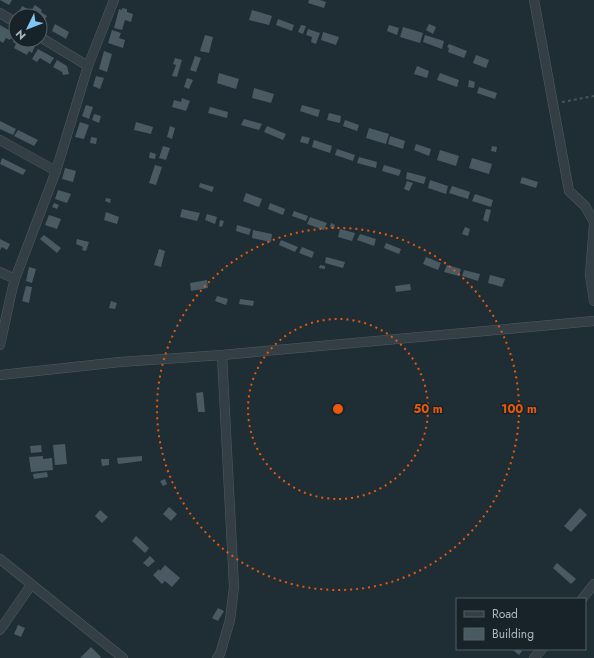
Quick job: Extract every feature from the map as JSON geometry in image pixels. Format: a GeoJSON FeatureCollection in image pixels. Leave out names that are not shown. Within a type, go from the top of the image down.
{"type":"FeatureCollection","features":[{"type":"Feature","properties":{"kind":"street"},"geometry":{"type":"LineString","coordinates":[[0,345],[15,279],[56,171],[88,66],[114,0]]}},
{"type":"Feature","properties":{"kind":"street"},"geometry":{"type":"LineString","coordinates":[[534,0],[569,191],[585,206],[594,222]]}},
{"type":"Feature","properties":{"kind":"street"},"geometry":{"type":"LineString","coordinates":[[48,42],[88,66]]}},
{"type":"Feature","properties":{"kind":"street"},"geometry":{"type":"LineString","coordinates":[[0,140],[56,171]]}},
{"type":"Feature","properties":{"kind":"street"},"geometry":{"type":"LineString","coordinates":[[594,225],[590,275],[594,301]]}},
{"type":"Feature","properties":{"kind":"street"},"geometry":{"type":"LineString","coordinates":[[0,272],[15,279]]}},
{"type":"Feature","properties":{"kind":"street"},"geometry":{"type":"LineString","coordinates":[[0,375],[120,362],[222,355],[594,321]]}},
{"type":"Feature","properties":{"kind":"street"},"geometry":{"type":"LineString","coordinates":[[217,658],[220,654],[230,620],[234,587],[222,355]]}},
{"type":"Feature","properties":{"kind":"street"},"geometry":{"type":"LineString","coordinates":[[0,559],[123,658]]}},
{"type":"Feature","properties":{"kind":"street"},"geometry":{"type":"LineString","coordinates":[[583,598],[594,584]]}},
{"type":"Feature","properties":{"kind":"street"},"geometry":{"type":"LineString","coordinates":[[0,630],[31,585]]}},
{"type":"Feature","properties":{"kind":"street"},"geometry":{"type":"LineString","coordinates":[[534,658],[541,650]]}},
{"type":"Feature","properties":{"kind":"path"},"geometry":{"type":"LineString","coordinates":[[553,104],[594,96]]}},
{"type":"Feature","properties":{"kind":"building"},"geometry":{"type":"Polygon","coordinates":[[[0,0],[12,0],[9,5],[0,0]]]}},
{"type":"Feature","properties":{"kind":"building"},"geometry":{"type":"Polygon","coordinates":[[[309,0],[320,0],[326,2],[324,8],[308,3],[309,0]]]}},
{"type":"Feature","properties":{"kind":"building"},"geometry":{"type":"Polygon","coordinates":[[[122,8],[127,9],[127,12],[133,14],[131,22],[125,20],[122,30],[114,28],[119,9],[122,10],[122,8]]]}},
{"type":"Feature","properties":{"kind":"building"},"geometry":{"type":"Polygon","coordinates":[[[252,10],[272,16],[269,25],[249,20],[252,10]]]}},
{"type":"Feature","properties":{"kind":"building"},"geometry":{"type":"Polygon","coordinates":[[[278,19],[294,25],[292,31],[276,25],[278,19]]]}},
{"type":"Feature","properties":{"kind":"building"},"geometry":{"type":"Polygon","coordinates":[[[55,24],[69,32],[66,39],[52,31],[55,24]]]}},
{"type":"Feature","properties":{"kind":"building"},"geometry":{"type":"Polygon","coordinates":[[[429,24],[436,27],[433,34],[426,30],[429,24]]]}},
{"type":"Feature","properties":{"kind":"building"},"geometry":{"type":"Polygon","coordinates":[[[0,25],[8,30],[8,39],[6,38],[3,43],[0,41],[0,25]]]}},
{"type":"Feature","properties":{"kind":"building"},"geometry":{"type":"Polygon","coordinates":[[[301,25],[306,26],[303,34],[298,32],[301,25]]]}},
{"type":"Feature","properties":{"kind":"building"},"geometry":{"type":"Polygon","coordinates":[[[389,25],[399,28],[397,35],[387,31],[389,25]]]}},
{"type":"Feature","properties":{"kind":"building"},"geometry":{"type":"Polygon","coordinates":[[[403,27],[423,33],[420,43],[400,37],[403,27]]]}},
{"type":"Feature","properties":{"kind":"building"},"geometry":{"type":"Polygon","coordinates":[[[308,29],[320,33],[316,44],[311,42],[312,37],[306,35],[308,29]]]}},
{"type":"Feature","properties":{"kind":"building"},"geometry":{"type":"Polygon","coordinates":[[[112,30],[121,33],[119,38],[125,40],[123,48],[108,43],[112,30]]]}},
{"type":"Feature","properties":{"kind":"building"},"geometry":{"type":"Polygon","coordinates":[[[323,32],[339,37],[336,45],[321,40],[323,32]]]}},
{"type":"Feature","properties":{"kind":"building"},"geometry":{"type":"Polygon","coordinates":[[[205,35],[213,37],[209,53],[200,51],[205,35]]]}},
{"type":"Feature","properties":{"kind":"building"},"geometry":{"type":"Polygon","coordinates":[[[425,35],[444,41],[442,49],[423,42],[425,35]]]}},
{"type":"Feature","properties":{"kind":"building"},"geometry":{"type":"Polygon","coordinates":[[[449,44],[467,51],[464,58],[448,52],[449,48],[447,47],[449,44]]]}},
{"type":"Feature","properties":{"kind":"building"},"geometry":{"type":"Polygon","coordinates":[[[14,48],[34,48],[32,53],[29,51],[27,55],[14,48]]]}},
{"type":"Feature","properties":{"kind":"building"},"geometry":{"type":"Polygon","coordinates":[[[38,49],[54,58],[50,64],[40,58],[37,62],[32,59],[38,49]]]}},
{"type":"Feature","properties":{"kind":"building"},"geometry":{"type":"Polygon","coordinates":[[[104,51],[112,54],[107,72],[99,69],[104,51]]]}},
{"type":"Feature","properties":{"kind":"building"},"geometry":{"type":"Polygon","coordinates":[[[476,55],[489,60],[486,68],[473,63],[476,55]]]}},
{"type":"Feature","properties":{"kind":"building"},"geometry":{"type":"Polygon","coordinates":[[[195,56],[201,58],[196,72],[190,70],[195,56]]]}},
{"type":"Feature","properties":{"kind":"building"},"geometry":{"type":"Polygon","coordinates":[[[175,58],[182,60],[177,77],[172,76],[176,65],[173,64],[175,58]]]}},
{"type":"Feature","properties":{"kind":"building"},"geometry":{"type":"Polygon","coordinates":[[[57,60],[67,66],[69,74],[63,75],[62,72],[53,67],[57,60]]]}},
{"type":"Feature","properties":{"kind":"building"},"geometry":{"type":"Polygon","coordinates":[[[417,66],[429,71],[427,78],[414,74],[417,66]]]}},
{"type":"Feature","properties":{"kind":"building"},"geometry":{"type":"Polygon","coordinates":[[[219,73],[239,79],[236,89],[217,83],[219,73]]]}},
{"type":"Feature","properties":{"kind":"building"},"geometry":{"type":"Polygon","coordinates":[[[440,73],[459,80],[457,87],[437,80],[440,73]]]}},
{"type":"Feature","properties":{"kind":"building"},"geometry":{"type":"Polygon","coordinates":[[[96,76],[104,78],[100,89],[93,86],[96,76]]]}},
{"type":"Feature","properties":{"kind":"building"},"geometry":{"type":"Polygon","coordinates":[[[187,78],[193,80],[189,89],[184,87],[187,78]]]}},
{"type":"Feature","properties":{"kind":"building"},"geometry":{"type":"Polygon","coordinates":[[[469,80],[475,82],[474,88],[468,87],[469,80]]]}},
{"type":"Feature","properties":{"kind":"building"},"geometry":{"type":"Polygon","coordinates":[[[479,87],[497,93],[495,99],[477,93],[479,87]]]}},
{"type":"Feature","properties":{"kind":"building"},"geometry":{"type":"Polygon","coordinates":[[[254,88],[274,94],[271,103],[252,98],[254,88]]]}},
{"type":"Feature","properties":{"kind":"building"},"geometry":{"type":"Polygon","coordinates":[[[182,98],[190,101],[186,111],[172,107],[174,100],[181,102],[182,98]]]}},
{"type":"Feature","properties":{"kind":"building"},"geometry":{"type":"Polygon","coordinates":[[[86,105],[93,107],[89,119],[82,116],[86,105]]]}},
{"type":"Feature","properties":{"kind":"building"},"geometry":{"type":"Polygon","coordinates":[[[302,105],[320,110],[318,117],[300,111],[302,105]]]}},
{"type":"Feature","properties":{"kind":"building"},"geometry":{"type":"Polygon","coordinates":[[[210,107],[228,112],[227,118],[208,113],[210,107]]]}},
{"type":"Feature","properties":{"kind":"building"},"geometry":{"type":"Polygon","coordinates":[[[329,113],[341,116],[340,123],[327,120],[329,113]]]}},
{"type":"Feature","properties":{"kind":"building"},"geometry":{"type":"Polygon","coordinates":[[[94,114],[101,116],[99,123],[92,120],[94,114]]]}},
{"type":"Feature","properties":{"kind":"building"},"geometry":{"type":"Polygon","coordinates":[[[244,119],[262,124],[259,130],[241,125],[244,119]]]}},
{"type":"Feature","properties":{"kind":"building"},"geometry":{"type":"Polygon","coordinates":[[[345,120],[359,125],[357,131],[343,126],[345,120]]]}},
{"type":"Feature","properties":{"kind":"building"},"geometry":{"type":"Polygon","coordinates":[[[0,121],[16,129],[13,135],[0,129],[0,121]]]}},
{"type":"Feature","properties":{"kind":"building"},"geometry":{"type":"Polygon","coordinates":[[[80,122],[89,125],[84,139],[75,137],[80,122]]]}},
{"type":"Feature","properties":{"kind":"building"},"geometry":{"type":"Polygon","coordinates":[[[136,122],[153,127],[151,134],[134,130],[136,122]]]}},
{"type":"Feature","properties":{"kind":"building"},"geometry":{"type":"Polygon","coordinates":[[[170,126],[175,128],[172,139],[167,137],[170,126]]]}},
{"type":"Feature","properties":{"kind":"building"},"geometry":{"type":"Polygon","coordinates":[[[267,126],[286,134],[283,140],[264,132],[267,126]]]}},
{"type":"Feature","properties":{"kind":"building"},"geometry":{"type":"Polygon","coordinates":[[[369,128],[389,134],[386,144],[366,138],[369,128]]]}},
{"type":"Feature","properties":{"kind":"building"},"geometry":{"type":"Polygon","coordinates":[[[18,130],[38,140],[34,146],[14,136],[18,130]]]}},
{"type":"Feature","properties":{"kind":"building"},"geometry":{"type":"Polygon","coordinates":[[[302,136],[310,138],[308,144],[300,142],[302,136]]]}},
{"type":"Feature","properties":{"kind":"building"},"geometry":{"type":"Polygon","coordinates":[[[390,136],[405,141],[403,149],[388,144],[390,136]]]}},
{"type":"Feature","properties":{"kind":"building"},"geometry":{"type":"Polygon","coordinates":[[[91,137],[97,138],[96,144],[90,143],[91,137]]]}},
{"type":"Feature","properties":{"kind":"building"},"geometry":{"type":"Polygon","coordinates":[[[314,140],[332,146],[330,153],[312,147],[314,140]]]}},
{"type":"Feature","properties":{"kind":"building"},"geometry":{"type":"Polygon","coordinates":[[[416,144],[431,149],[429,156],[414,150],[416,144]]]}},
{"type":"Feature","properties":{"kind":"building"},"geometry":{"type":"Polygon","coordinates":[[[163,146],[170,148],[166,160],[159,158],[163,146]]]}},
{"type":"Feature","properties":{"kind":"building"},"geometry":{"type":"Polygon","coordinates":[[[492,146],[497,147],[496,152],[491,151],[492,146]]]}},
{"type":"Feature","properties":{"kind":"building"},"geometry":{"type":"Polygon","coordinates":[[[337,149],[355,155],[353,161],[335,155],[337,149]]]}},
{"type":"Feature","properties":{"kind":"building"},"geometry":{"type":"Polygon","coordinates":[[[440,150],[459,156],[456,166],[437,160],[440,150]]]}},
{"type":"Feature","properties":{"kind":"building"},"geometry":{"type":"Polygon","coordinates":[[[150,152],[156,154],[155,159],[149,158],[150,152]]]}},
{"type":"Feature","properties":{"kind":"building"},"geometry":{"type":"Polygon","coordinates":[[[359,157],[377,162],[376,168],[357,163],[359,157]]]}},
{"type":"Feature","properties":{"kind":"building"},"geometry":{"type":"Polygon","coordinates":[[[2,158],[26,170],[23,175],[0,164],[2,158]]]}},
{"type":"Feature","properties":{"kind":"building"},"geometry":{"type":"Polygon","coordinates":[[[472,158],[492,164],[489,174],[469,168],[472,158]]]}},
{"type":"Feature","properties":{"kind":"building"},"geometry":{"type":"Polygon","coordinates":[[[155,165],[162,167],[156,185],[149,183],[155,165]]]}},
{"type":"Feature","properties":{"kind":"building"},"geometry":{"type":"Polygon","coordinates":[[[384,165],[401,170],[399,176],[382,171],[384,165]]]}},
{"type":"Feature","properties":{"kind":"building"},"geometry":{"type":"Polygon","coordinates":[[[65,168],[76,171],[73,182],[62,179],[65,168]]]}},
{"type":"Feature","properties":{"kind":"building"},"geometry":{"type":"Polygon","coordinates":[[[407,172],[426,177],[424,184],[406,179],[407,172]]]}},
{"type":"Feature","properties":{"kind":"building"},"geometry":{"type":"Polygon","coordinates":[[[522,177],[538,182],[536,188],[520,183],[522,177]]]}},
{"type":"Feature","properties":{"kind":"building"},"geometry":{"type":"Polygon","coordinates":[[[430,180],[448,186],[446,194],[428,188],[430,180]]]}},
{"type":"Feature","properties":{"kind":"building"},"geometry":{"type":"Polygon","coordinates":[[[407,181],[413,183],[409,191],[404,189],[407,181]]]}},
{"type":"Feature","properties":{"kind":"building"},"geometry":{"type":"Polygon","coordinates":[[[200,183],[214,187],[212,192],[199,187],[200,183]]]}},
{"type":"Feature","properties":{"kind":"building"},"geometry":{"type":"Polygon","coordinates":[[[452,186],[470,192],[468,199],[449,193],[452,186]]]}},
{"type":"Feature","properties":{"kind":"building"},"geometry":{"type":"Polygon","coordinates":[[[58,190],[71,194],[67,203],[55,199],[58,190]]]}},
{"type":"Feature","properties":{"kind":"building"},"geometry":{"type":"Polygon","coordinates":[[[246,193],[262,199],[259,207],[243,201],[246,193]]]}},
{"type":"Feature","properties":{"kind":"building"},"geometry":{"type":"Polygon","coordinates":[[[475,194],[493,200],[491,207],[472,201],[475,194]]]}},
{"type":"Feature","properties":{"kind":"building"},"geometry":{"type":"Polygon","coordinates":[[[106,198],[111,199],[110,203],[105,201],[106,198]]]}},
{"type":"Feature","properties":{"kind":"building"},"geometry":{"type":"Polygon","coordinates":[[[54,203],[59,205],[57,209],[52,207],[54,203]]]}},
{"type":"Feature","properties":{"kind":"building"},"geometry":{"type":"Polygon","coordinates":[[[270,203],[285,209],[283,215],[268,209],[270,203]]]}},
{"type":"Feature","properties":{"kind":"building"},"geometry":{"type":"Polygon","coordinates":[[[182,209],[200,213],[197,221],[180,217],[182,209]]]}},
{"type":"Feature","properties":{"kind":"building"},"geometry":{"type":"Polygon","coordinates":[[[486,209],[491,210],[488,222],[483,220],[486,209]]]}},
{"type":"Feature","properties":{"kind":"building"},"geometry":{"type":"Polygon","coordinates":[[[294,211],[308,216],[306,221],[292,216],[294,211]]]}},
{"type":"Feature","properties":{"kind":"building"},"geometry":{"type":"Polygon","coordinates":[[[106,212],[119,217],[117,224],[104,220],[106,212]]]}},
{"type":"Feature","properties":{"kind":"building"},"geometry":{"type":"Polygon","coordinates":[[[207,214],[217,217],[215,224],[205,220],[207,214]]]}},
{"type":"Feature","properties":{"kind":"building"},"geometry":{"type":"Polygon","coordinates":[[[49,215],[61,219],[57,229],[45,225],[49,215]]]}},
{"type":"Feature","properties":{"kind":"building"},"geometry":{"type":"Polygon","coordinates":[[[310,217],[327,223],[324,230],[307,224],[310,217]]]}},
{"type":"Feature","properties":{"kind":"building"},"geometry":{"type":"Polygon","coordinates":[[[220,220],[224,221],[222,227],[219,226],[220,220]]]}},
{"type":"Feature","properties":{"kind":"building"},"geometry":{"type":"Polygon","coordinates":[[[331,223],[335,225],[334,229],[330,227],[331,223]]]}},
{"type":"Feature","properties":{"kind":"building"},"geometry":{"type":"Polygon","coordinates":[[[237,225],[251,229],[249,235],[236,231],[237,225]]]}},
{"type":"Feature","properties":{"kind":"building"},"geometry":{"type":"Polygon","coordinates":[[[465,227],[470,229],[468,236],[462,234],[465,227]]]}},
{"type":"Feature","properties":{"kind":"building"},"geometry":{"type":"Polygon","coordinates":[[[340,229],[355,233],[352,241],[338,237],[340,229]]]}},
{"type":"Feature","properties":{"kind":"building"},"geometry":{"type":"Polygon","coordinates":[[[253,230],[272,234],[271,242],[252,238],[253,230]]]}},
{"type":"Feature","properties":{"kind":"building"},"geometry":{"type":"Polygon","coordinates":[[[360,234],[376,239],[374,246],[357,240],[360,234]]]}},
{"type":"Feature","properties":{"kind":"building"},"geometry":{"type":"Polygon","coordinates":[[[44,235],[61,248],[57,253],[40,239],[44,235]]]}},
{"type":"Feature","properties":{"kind":"building"},"geometry":{"type":"Polygon","coordinates":[[[0,239],[10,244],[7,250],[2,247],[0,250],[0,239]]]}},
{"type":"Feature","properties":{"kind":"building"},"geometry":{"type":"Polygon","coordinates":[[[77,239],[89,242],[86,251],[82,250],[83,247],[76,244],[77,239]]]}},
{"type":"Feature","properties":{"kind":"building"},"geometry":{"type":"Polygon","coordinates":[[[281,240],[298,247],[295,252],[279,245],[281,240]]]}},
{"type":"Feature","properties":{"kind":"building"},"geometry":{"type":"Polygon","coordinates":[[[386,243],[401,249],[399,254],[384,248],[386,243]]]}},
{"type":"Feature","properties":{"kind":"building"},"geometry":{"type":"Polygon","coordinates":[[[302,247],[314,252],[312,258],[299,253],[302,247]]]}},
{"type":"Feature","properties":{"kind":"building"},"geometry":{"type":"Polygon","coordinates":[[[159,249],[165,251],[161,267],[154,265],[159,249]]]}},
{"type":"Feature","properties":{"kind":"building"},"geometry":{"type":"Polygon","coordinates":[[[326,257],[345,262],[343,268],[325,263],[326,257]]]}},
{"type":"Feature","properties":{"kind":"building"},"geometry":{"type":"Polygon","coordinates":[[[426,257],[441,263],[438,270],[423,264],[426,257]]]}},
{"type":"Feature","properties":{"kind":"building"},"geometry":{"type":"Polygon","coordinates":[[[320,265],[325,266],[325,269],[319,268],[320,265]]]}},
{"type":"Feature","properties":{"kind":"building"},"geometry":{"type":"Polygon","coordinates":[[[447,265],[461,269],[459,276],[444,272],[447,265]]]}},
{"type":"Feature","properties":{"kind":"building"},"geometry":{"type":"Polygon","coordinates":[[[29,267],[36,269],[32,283],[26,281],[29,267]]]}},
{"type":"Feature","properties":{"kind":"building"},"geometry":{"type":"Polygon","coordinates":[[[464,270],[480,274],[478,281],[462,276],[464,270]]]}},
{"type":"Feature","properties":{"kind":"building"},"geometry":{"type":"Polygon","coordinates":[[[490,275],[505,279],[502,287],[488,283],[490,275]]]}},
{"type":"Feature","properties":{"kind":"building"},"geometry":{"type":"Polygon","coordinates":[[[207,280],[208,288],[191,291],[190,283],[207,280]]]}},
{"type":"Feature","properties":{"kind":"building"},"geometry":{"type":"Polygon","coordinates":[[[410,284],[411,290],[396,292],[395,286],[410,284]]]}},
{"type":"Feature","properties":{"kind":"building"},"geometry":{"type":"Polygon","coordinates":[[[26,286],[32,287],[29,303],[22,301],[26,286]]]}},
{"type":"Feature","properties":{"kind":"building"},"geometry":{"type":"Polygon","coordinates":[[[217,296],[228,299],[226,305],[215,301],[217,296]]]}},
{"type":"Feature","properties":{"kind":"building"},"geometry":{"type":"Polygon","coordinates":[[[240,299],[254,301],[253,306],[239,304],[240,299]]]}},
{"type":"Feature","properties":{"kind":"building"},"geometry":{"type":"Polygon","coordinates":[[[111,301],[117,303],[115,309],[109,308],[111,301]]]}},
{"type":"Feature","properties":{"kind":"building"},"geometry":{"type":"Polygon","coordinates":[[[203,392],[205,412],[198,412],[196,393],[203,392]]]}},
{"type":"Feature","properties":{"kind":"building"},"geometry":{"type":"Polygon","coordinates":[[[65,444],[67,464],[55,465],[53,445],[65,444]]]}},
{"type":"Feature","properties":{"kind":"building"},"geometry":{"type":"Polygon","coordinates":[[[41,445],[42,452],[31,453],[30,446],[41,445]]]}},
{"type":"Feature","properties":{"kind":"building"},"geometry":{"type":"Polygon","coordinates":[[[43,456],[43,459],[52,458],[53,470],[31,472],[29,457],[43,456]]]}},
{"type":"Feature","properties":{"kind":"building"},"geometry":{"type":"Polygon","coordinates":[[[142,456],[142,461],[118,464],[117,458],[142,456]]]}},
{"type":"Feature","properties":{"kind":"building"},"geometry":{"type":"Polygon","coordinates":[[[101,459],[109,459],[109,465],[102,466],[101,459]]]}},
{"type":"Feature","properties":{"kind":"building"},"geometry":{"type":"Polygon","coordinates":[[[47,472],[48,477],[34,479],[33,474],[47,472]]]}},
{"type":"Feature","properties":{"kind":"building"},"geometry":{"type":"Polygon","coordinates":[[[165,479],[167,484],[163,486],[160,481],[165,479]]]}},
{"type":"Feature","properties":{"kind":"building"},"geometry":{"type":"Polygon","coordinates":[[[169,507],[177,514],[171,521],[163,514],[169,507]]]}},
{"type":"Feature","properties":{"kind":"building"},"geometry":{"type":"Polygon","coordinates":[[[580,508],[587,515],[571,532],[564,526],[580,508]]]}},
{"type":"Feature","properties":{"kind":"building"},"geometry":{"type":"Polygon","coordinates":[[[100,510],[108,517],[102,523],[95,516],[100,510]]]}},
{"type":"Feature","properties":{"kind":"building"},"geometry":{"type":"Polygon","coordinates":[[[136,536],[149,548],[145,553],[132,541],[136,536]]]}},
{"type":"Feature","properties":{"kind":"building"},"geometry":{"type":"Polygon","coordinates":[[[150,556],[155,561],[148,567],[143,563],[150,556]]]}},
{"type":"Feature","properties":{"kind":"building"},"geometry":{"type":"Polygon","coordinates":[[[557,563],[576,579],[571,584],[553,568],[557,563]]]}},
{"type":"Feature","properties":{"kind":"building"},"geometry":{"type":"Polygon","coordinates":[[[165,565],[180,578],[172,587],[165,581],[162,584],[153,575],[159,569],[160,571],[165,565]]]}},
{"type":"Feature","properties":{"kind":"building"},"geometry":{"type":"Polygon","coordinates":[[[218,608],[224,611],[218,621],[212,618],[218,608]]]}},
{"type":"Feature","properties":{"kind":"building"},"geometry":{"type":"Polygon","coordinates":[[[18,625],[25,628],[21,637],[14,634],[18,625]]]}},
{"type":"Feature","properties":{"kind":"building"},"geometry":{"type":"Polygon","coordinates":[[[91,647],[101,657],[80,658],[91,647]]]}},
{"type":"Feature","properties":{"kind":"building"},"geometry":{"type":"Polygon","coordinates":[[[513,650],[522,651],[519,655],[513,650]]]}}]}
